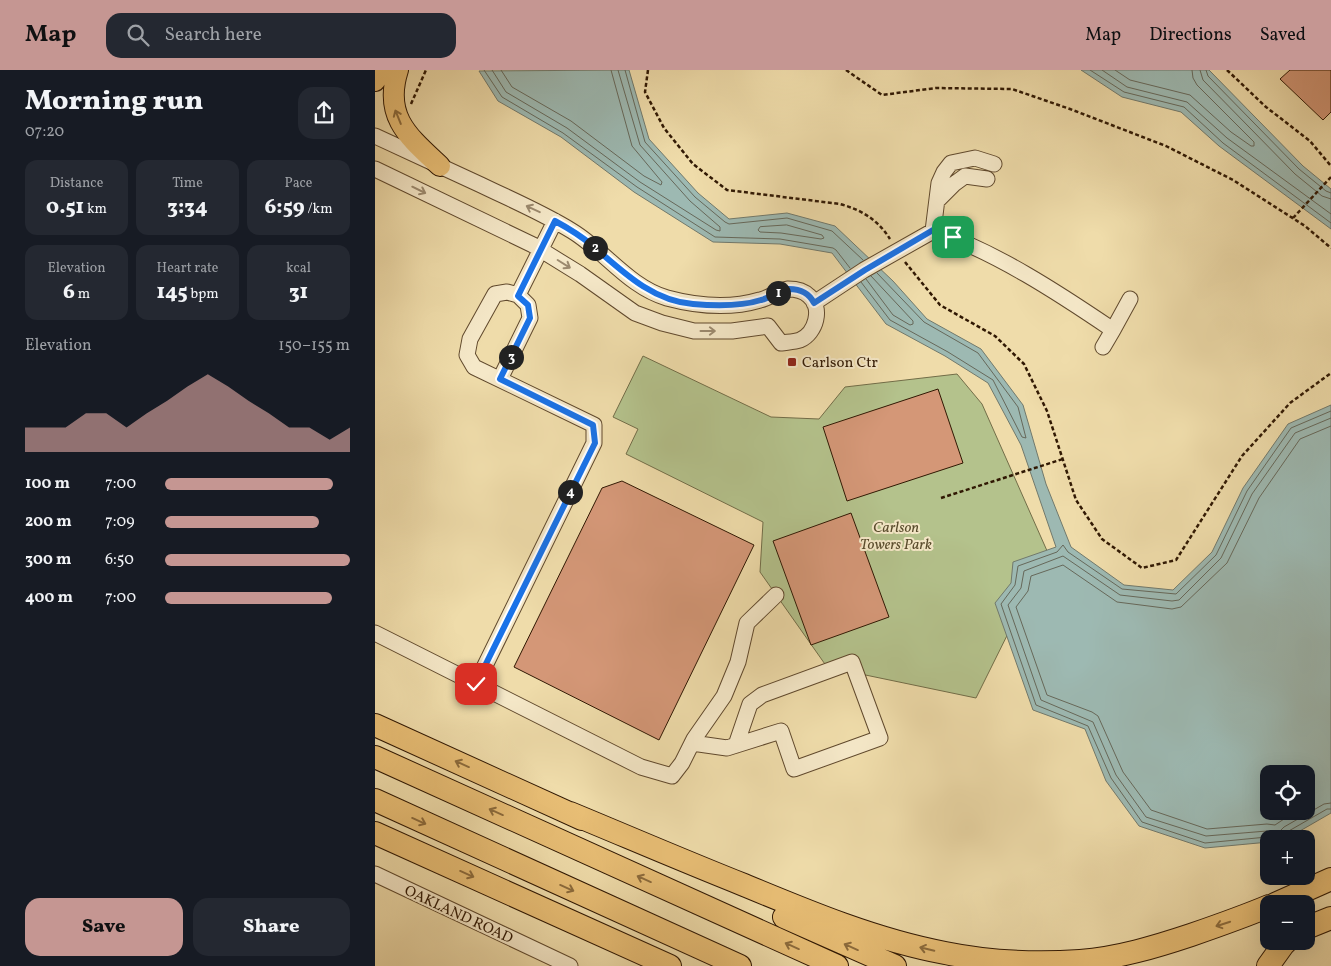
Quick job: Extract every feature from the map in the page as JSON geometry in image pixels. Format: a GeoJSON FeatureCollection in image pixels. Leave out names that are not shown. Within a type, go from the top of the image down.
{"type":"FeatureCollection","features":[{"type":"Feature","properties":{"kind":"highway"},"geometry":{"type":"LineString","coordinates":[[375,725],[570,813],[742,897],[895,966]]}},
{"type":"Feature","properties":{"kind":"highway"},"geometry":{"type":"LineString","coordinates":[[375,757],[837,966]]}},
{"type":"Feature","properties":{"kind":"highway"},"geometry":{"type":"LineString","coordinates":[[375,800],[740,966]]}},
{"type":"Feature","properties":{"kind":"highway"},"geometry":{"type":"LineString","coordinates":[[570,813],[852,927],[917,947],[973,957],[1005,961],[1053,962],[1082,961],[1113,956],[1159,945],[1260,910]]}},
{"type":"Feature","properties":{"kind":"highway"},"geometry":{"type":"LineString","coordinates":[[375,833],[670,966]]}},
{"type":"Feature","properties":{"kind":"highway"},"geometry":{"type":"LineString","coordinates":[[1295,895],[1331,879]]}},
{"type":"Feature","properties":{"kind":"highway"},"geometry":{"type":"LineString","coordinates":[[1315,924],[1331,918]]}},
{"type":"Feature","properties":{"kind":"highway"},"geometry":{"type":"LineString","coordinates":[[582,925],[655,966]]}},
{"type":"Feature","properties":{"kind":"highway"},"geometry":{"type":"LineString","coordinates":[[1268,966],[1279,950]]}},
{"type":"Feature","properties":{"kind":"main road"},"geometry":{"type":"LineString","coordinates":[[375,81],[382,70]]}},
{"type":"Feature","properties":{"kind":"main road"},"geometry":{"type":"LineString","coordinates":[[398,70],[393,97],[395,112],[401,126],[441,166]]}},
{"type":"Feature","properties":{"kind":"street"},"geometry":{"type":"LineString","coordinates":[[375,136],[555,221],[591,244],[640,285],[663,297],[687,304],[712,306],[761,300],[787,289],[801,291],[811,297],[817,307],[816,319],[810,332],[800,340],[781,343],[768,326],[761,300]]}},
{"type":"Feature","properties":{"kind":"street"},"geometry":{"type":"LineString","coordinates":[[933,230],[939,183],[943,172],[951,164],[975,158],[993,164]]}},
{"type":"Feature","properties":{"kind":"street"},"geometry":{"type":"LineString","coordinates":[[375,169],[541,250],[580,274],[635,313],[662,324],[694,331],[732,332],[768,326]]}},
{"type":"Feature","properties":{"kind":"street"},"geometry":{"type":"LineString","coordinates":[[938,200],[965,176],[987,179]]}},
{"type":"Feature","properties":{"kind":"street"},"geometry":{"type":"LineString","coordinates":[[518,296],[555,221]]}},
{"type":"Feature","properties":{"kind":"street"},"geometry":{"type":"LineString","coordinates":[[814,303],[933,230],[953,237],[1021,272],[1113,330]]}},
{"type":"Feature","properties":{"kind":"street"},"geometry":{"type":"LineString","coordinates":[[476,684],[595,443],[593,425],[474,367],[467,355],[470,339],[495,294],[507,292],[518,296],[528,305],[530,318],[500,379]]}},
{"type":"Feature","properties":{"kind":"street"},"geometry":{"type":"LineString","coordinates":[[1103,347],[1130,299]]}},
{"type":"Feature","properties":{"kind":"street"},"geometry":{"type":"LineString","coordinates":[[375,633],[641,767],[672,776],[724,696],[738,662],[747,623],[776,595]]}},
{"type":"Feature","properties":{"kind":"street"},"geometry":{"type":"LineString","coordinates":[[692,743],[727,748],[737,745],[781,731],[794,769],[880,738],[852,662],[762,695],[750,704],[737,745]]}},
{"type":"Feature","properties":{"kind":"street","name":"OAKLAND ROAD"},"geometry":{"type":"LineString","coordinates":[[375,874],[570,966]]}},
{"type":"Feature","properties":{"kind":"path"},"geometry":{"type":"LineString","coordinates":[[407,106],[412,103],[426,70]]}},
{"type":"Feature","properties":{"kind":"path"},"geometry":{"type":"LineString","coordinates":[[648,70],[645,92],[664,128],[693,164],[727,190],[840,204],[857,209],[874,219],[887,233],[895,252],[940,304],[995,336],[1024,364],[1047,411],[1076,500],[1102,539],[1142,568],[1176,560],[1242,456],[1290,403],[1331,373]]}},
{"type":"Feature","properties":{"kind":"path"},"geometry":{"type":"LineString","coordinates":[[846,70],[882,95],[936,88],[1012,89],[1070,109],[1166,146],[1233,180],[1305,226],[1331,248]]}},
{"type":"Feature","properties":{"kind":"path"},"geometry":{"type":"LineString","coordinates":[[1227,70],[1266,107],[1310,141],[1331,166]]}},
{"type":"Feature","properties":{"kind":"path"},"geometry":{"type":"LineString","coordinates":[[1293,218],[1331,177]]}},
{"type":"Feature","properties":{"kind":"path"},"geometry":{"type":"LineString","coordinates":[[941,498],[1063,459]]}},
{"type":"Feature","properties":{"kind":"green space","name":"Carlson Towers Park"},"geometry":{"type":"Polygon","coordinates":[[[643,356],[771,417],[819,419],[845,387],[957,374],[982,404],[1048,553],[976,698],[827,667],[760,572],[763,522],[626,454],[638,429],[613,417],[643,356]]]}},
{"type":"Feature","properties":{"kind":"water"},"geometry":{"type":"Polygon","coordinates":[[[629,70],[649,139],[698,193],[729,219],[787,213],[835,226],[893,281],[927,319],[981,349],[1023,405],[1046,484],[1071,547],[1124,585],[1173,590],[1212,552],[1243,488],[1288,424],[1331,405],[1331,813],[1302,830],[1260,830],[1260,843],[1205,848],[1139,826],[1106,781],[1085,729],[1033,710],[995,603],[1011,583],[1013,562],[1056,547],[1021,445],[988,383],[945,356],[886,324],[832,253],[780,244],[713,242],[634,192],[561,137],[498,101],[479,71],[629,70]]]}},
{"type":"Feature","properties":{"kind":"water"},"geometry":{"type":"Polygon","coordinates":[[[1081,70],[1209,70],[1303,166],[1331,189],[1331,229],[1219,146],[1181,112],[1122,97],[1081,70]]]}},
{"type":"Feature","properties":{"kind":"building"},"geometry":{"type":"Polygon","coordinates":[[[1290,70],[1331,70],[1331,112],[1323,120],[1280,79],[1290,70]]]}},
{"type":"Feature","properties":{"kind":"building"},"geometry":{"type":"Polygon","coordinates":[[[938,389],[963,463],[847,501],[823,427],[938,389]]]}},
{"type":"Feature","properties":{"kind":"building"},"geometry":{"type":"Polygon","coordinates":[[[622,481],[754,545],[659,740],[514,667],[602,488],[622,481]]]}},
{"type":"Feature","properties":{"kind":"building"},"geometry":{"type":"Polygon","coordinates":[[[851,513],[889,617],[811,645],[773,541],[851,513]]]}},
{"type":"Feature","properties":{"kind":"place","name":"Carlson Ctr"},"geometry":{"type":"Point","coordinates":[792,362]}},
{"type":"Feature","properties":{"kind":"route"},"geometry":{"type":"LineString","coordinates":[[476,684],[595,443],[593,425],[500,379],[530,318],[528,305],[518,296],[555,221],[591,244],[615,266],[652,292],[687,304],[712,306],[761,300],[787,289],[801,291],[811,297],[814,303],[933,230],[953,237]]}}]}
